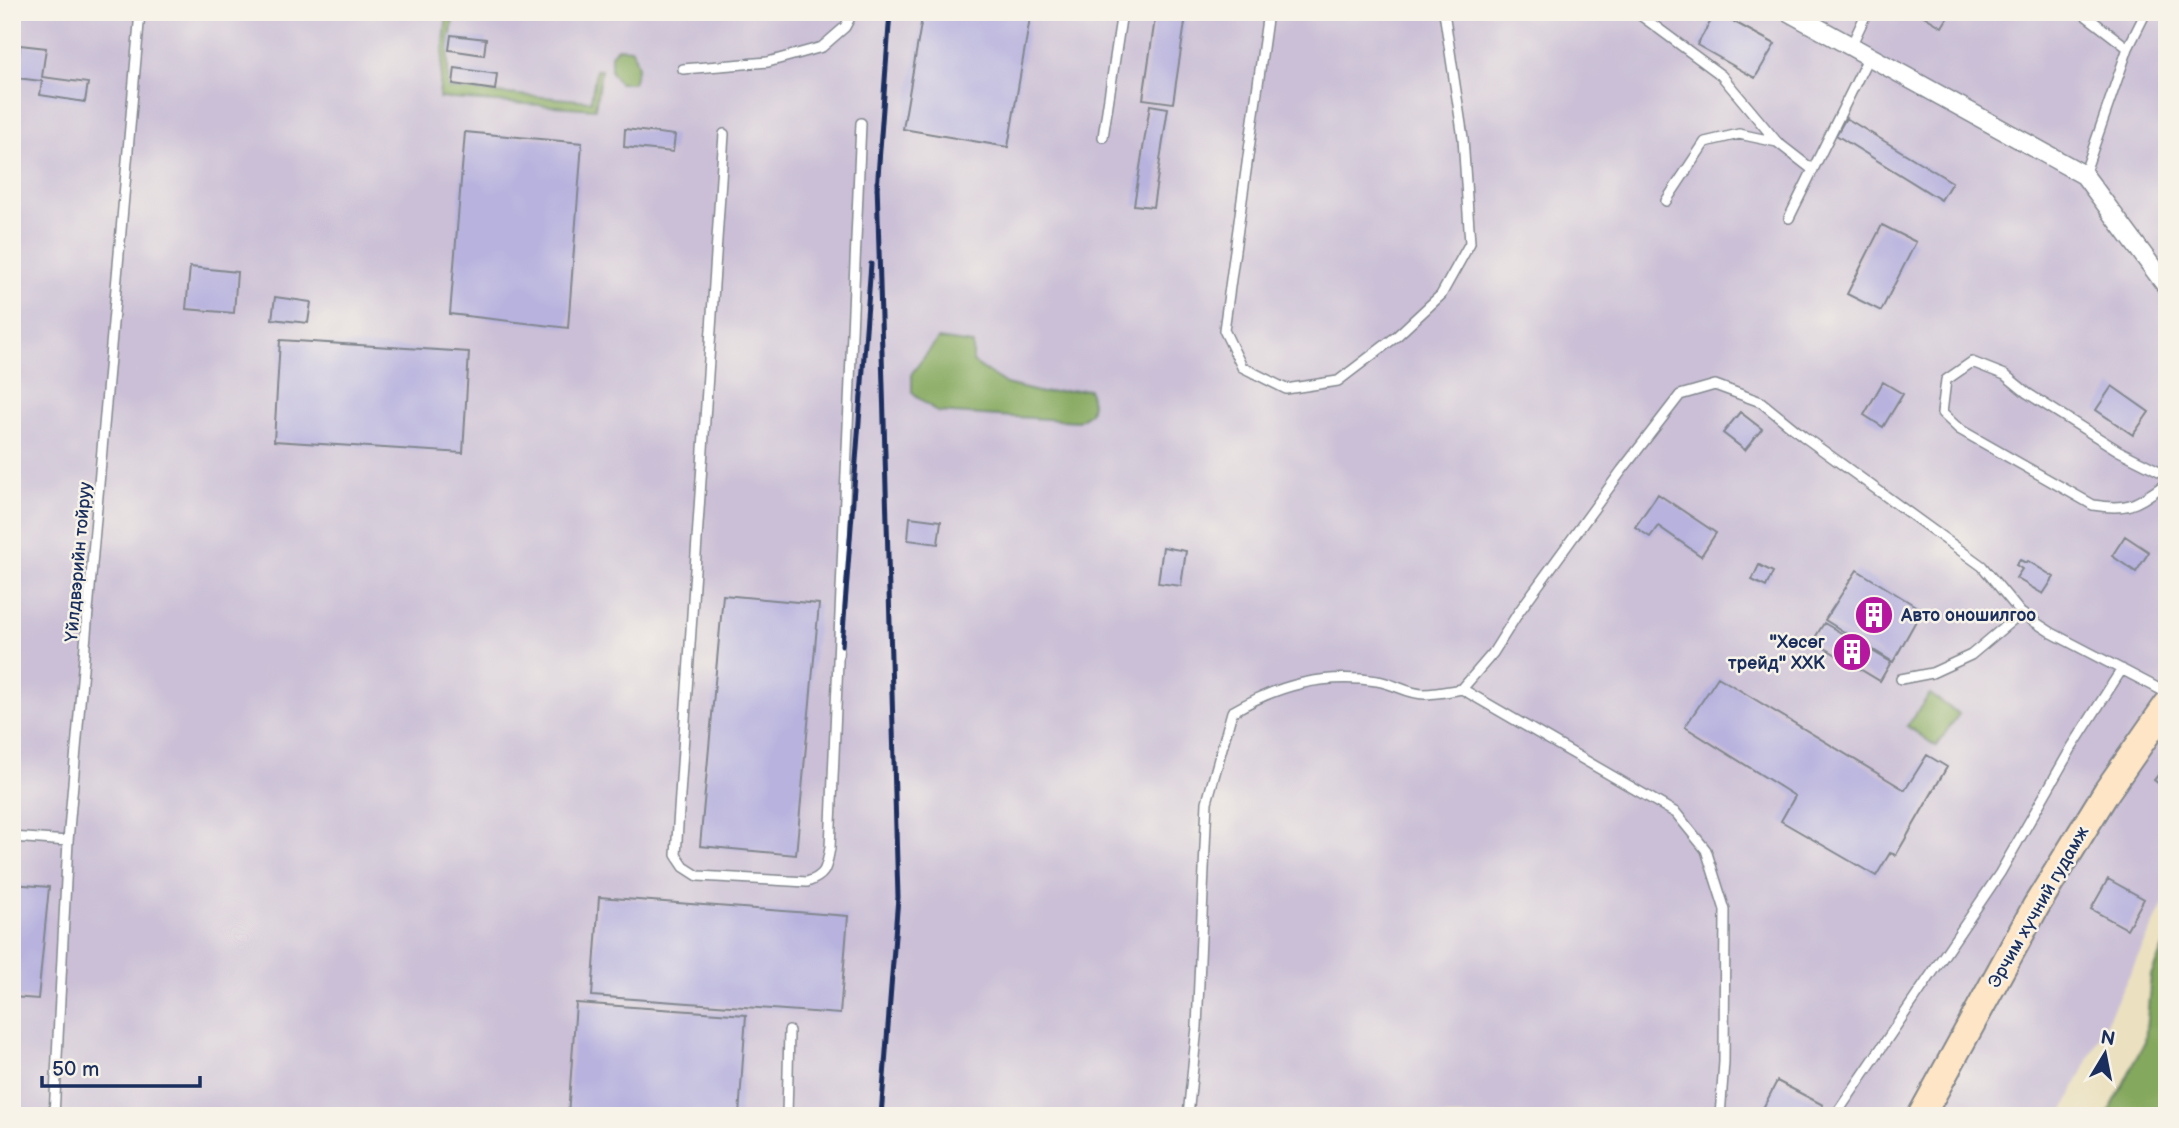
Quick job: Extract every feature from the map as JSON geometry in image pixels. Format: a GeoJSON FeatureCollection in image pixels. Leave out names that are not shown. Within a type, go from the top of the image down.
{"type":"FeatureCollection","features":[{"type":"Feature","properties":{"kind":"main road","name":"Эрчим хүчний гудамж"},"geometry":{"type":"LineString","coordinates":[[1921,1116],[2036,906],[2107,791],[2167,705]]}},
{"type":"Feature","properties":{"kind":"street"},"geometry":{"type":"LineString","coordinates":[[1789,12],[2084,174],[2167,287]]}},
{"type":"Feature","properties":{"kind":"lane","name":"Үйлдвэрийн тойруу"},"geometry":{"type":"LineString","coordinates":[[54,1116],[68,841],[140,12]]}},
{"type":"Feature","properties":{"kind":"lane"},"geometry":{"type":"LineString","coordinates":[[683,69],[768,62],[822,47],[845,27],[853,12]]}},
{"type":"Feature","properties":{"kind":"lane"},"geometry":{"type":"LineString","coordinates":[[1102,137],[1122,12]]}},
{"type":"Feature","properties":{"kind":"lane"},"geometry":{"type":"LineString","coordinates":[[1268,12],[1224,330],[1242,367],[1286,389],[1338,381],[1396,336],[1441,295],[1470,243],[1463,138],[1444,12]]}},
{"type":"Feature","properties":{"kind":"lane"},"geometry":{"type":"LineString","coordinates":[[1636,12],[1721,75],[1777,142],[1813,170]]}},
{"type":"Feature","properties":{"kind":"lane"},"geometry":{"type":"LineString","coordinates":[[1851,46],[1867,12]]}},
{"type":"Feature","properties":{"kind":"lane"},"geometry":{"type":"LineString","coordinates":[[2081,12],[2128,48]]}},
{"type":"Feature","properties":{"kind":"lane"},"geometry":{"type":"LineString","coordinates":[[2084,174],[2128,48],[2146,12]]}},
{"type":"Feature","properties":{"kind":"lane"},"geometry":{"type":"LineString","coordinates":[[1789,218],[1869,56]]}},
{"type":"Feature","properties":{"kind":"lane"},"geometry":{"type":"LineString","coordinates":[[724,134],[676,855],[684,867],[698,876],[807,882],[820,877],[825,870],[830,848],[861,123]]}},
{"type":"Feature","properties":{"kind":"lane"},"geometry":{"type":"LineString","coordinates":[[1666,201],[1705,142],[1739,134],[1777,142]]}},
{"type":"Feature","properties":{"kind":"lane"},"geometry":{"type":"LineString","coordinates":[[2167,475],[2119,451],[2027,394],[2005,375],[1972,362],[1946,380],[1942,413],[1959,429],[2093,505],[2116,508],[2138,503],[2167,483]]}},
{"type":"Feature","properties":{"kind":"lane"},"geometry":{"type":"LineString","coordinates":[[1462,689],[1493,653],[1518,613],[1680,395],[1716,385],[1761,401],[1803,436],[1982,566],[2021,613],[2052,633],[2167,692]]}},
{"type":"Feature","properties":{"kind":"lane"},"geometry":{"type":"LineString","coordinates":[[1901,679],[1932,674],[1971,655],[2021,613]]}},
{"type":"Feature","properties":{"kind":"lane"},"geometry":{"type":"LineString","coordinates":[[1835,1116],[2000,873],[2072,747],[2122,669]]}},
{"type":"Feature","properties":{"kind":"lane"},"geometry":{"type":"LineString","coordinates":[[1188,1116],[1197,1027],[1207,802],[1232,712],[1261,695],[1293,684],[1330,680],[1378,681],[1423,694],[1462,689],[1676,813],[1706,850],[1725,910],[1724,1062],[1720,1116]]}},
{"type":"Feature","properties":{"kind":"lane"},"geometry":{"type":"LineString","coordinates":[[12,837],[68,841]]}},
{"type":"Feature","properties":{"kind":"lane"},"geometry":{"type":"LineString","coordinates":[[787,1116],[789,1031]]}},
{"type":"Feature","properties":{"kind":"shaded area"},"geometry":{"type":"Polygon","coordinates":[[[12,12],[2167,12],[2167,897],[2061,1116],[12,1116],[12,12]]]}},
{"type":"Feature","properties":{"kind":"green space"},"geometry":{"type":"Polygon","coordinates":[[[447,12],[454,12],[448,56],[448,89],[591,101],[596,70],[601,70],[595,109],[439,98],[447,12]]]}},
{"type":"Feature","properties":{"kind":"green space"},"geometry":{"type":"Polygon","coordinates":[[[617,48],[632,49],[638,66],[633,83],[619,83],[611,72],[611,55],[617,48]]]}},
{"type":"Feature","properties":{"kind":"green space"},"geometry":{"type":"Polygon","coordinates":[[[938,339],[973,344],[973,362],[1006,384],[1042,393],[1089,389],[1092,403],[1090,413],[1078,421],[937,412],[912,392],[912,373],[938,339]]]}},
{"type":"Feature","properties":{"kind":"green space"},"geometry":{"type":"Polygon","coordinates":[[[1930,694],[1959,714],[1936,746],[1907,726],[1930,694]]]}},
{"type":"Feature","properties":{"kind":"green space"},"geometry":{"type":"Polygon","coordinates":[[[2167,939],[2167,1116],[2107,1116],[2145,1041],[2151,975],[2167,939]]]}},
{"type":"Feature","properties":{"kind":"building"},"geometry":{"type":"Polygon","coordinates":[[[923,12],[1031,12],[1008,147],[903,129],[923,12]]]}},
{"type":"Feature","properties":{"kind":"building"},"geometry":{"type":"Polygon","coordinates":[[[1156,12],[1186,16],[1173,103],[1143,99],[1156,12]]]}},
{"type":"Feature","properties":{"kind":"building"},"geometry":{"type":"Polygon","coordinates":[[[1716,12],[1775,44],[1755,78],[1697,45],[1716,12]]]}},
{"type":"Feature","properties":{"kind":"building"},"geometry":{"type":"Polygon","coordinates":[[[1917,12],[1951,12],[1942,27],[1917,12]]]}},
{"type":"Feature","properties":{"kind":"building"},"geometry":{"type":"Polygon","coordinates":[[[451,35],[486,39],[484,55],[449,50],[451,35]]]}},
{"type":"Feature","properties":{"kind":"building"},"geometry":{"type":"Polygon","coordinates":[[[20,45],[46,48],[42,77],[88,83],[85,102],[40,95],[42,81],[17,78],[20,45]]]}},
{"type":"Feature","properties":{"kind":"building"},"geometry":{"type":"Polygon","coordinates":[[[455,68],[497,74],[495,90],[453,84],[455,68]]]}},
{"type":"Feature","properties":{"kind":"building"},"geometry":{"type":"Polygon","coordinates":[[[1150,105],[1168,108],[1153,207],[1134,205],[1150,105]]]}},
{"type":"Feature","properties":{"kind":"building"},"geometry":{"type":"Polygon","coordinates":[[[1846,118],[1952,182],[1941,200],[1836,135],[1846,118]]]}},
{"type":"Feature","properties":{"kind":"building"},"geometry":{"type":"Polygon","coordinates":[[[625,129],[675,135],[673,152],[624,147],[625,129]]]}},
{"type":"Feature","properties":{"kind":"building"},"geometry":{"type":"Polygon","coordinates":[[[465,132],[582,143],[568,328],[450,314],[465,132]]]}},
{"type":"Feature","properties":{"kind":"building"},"geometry":{"type":"Polygon","coordinates":[[[1882,225],[1916,242],[1881,311],[1847,294],[1882,225]]]}},
{"type":"Feature","properties":{"kind":"building"},"geometry":{"type":"Polygon","coordinates":[[[190,267],[237,272],[234,313],[186,309],[190,267]]]}},
{"type":"Feature","properties":{"kind":"building"},"geometry":{"type":"Polygon","coordinates":[[[275,297],[311,302],[308,323],[272,319],[275,297]]]}},
{"type":"Feature","properties":{"kind":"building"},"geometry":{"type":"Polygon","coordinates":[[[280,340],[469,352],[463,453],[274,441],[280,340]]]}},
{"type":"Feature","properties":{"kind":"building"},"geometry":{"type":"Polygon","coordinates":[[[1883,382],[1903,394],[1883,427],[1864,415],[1883,382]]]}},
{"type":"Feature","properties":{"kind":"building"},"geometry":{"type":"Polygon","coordinates":[[[2112,386],[2149,412],[2133,435],[2096,410],[2112,386]]]}},
{"type":"Feature","properties":{"kind":"building"},"geometry":{"type":"Polygon","coordinates":[[[1740,412],[1762,429],[1745,450],[1723,433],[1740,412]]]}},
{"type":"Feature","properties":{"kind":"building"},"geometry":{"type":"Polygon","coordinates":[[[1658,494],[1716,533],[1701,556],[1658,526],[1650,537],[1635,527],[1658,494]]]}},
{"type":"Feature","properties":{"kind":"building"},"geometry":{"type":"Polygon","coordinates":[[[910,517],[941,521],[938,544],[908,540],[910,517]]]}},
{"type":"Feature","properties":{"kind":"building"},"geometry":{"type":"Polygon","coordinates":[[[2125,536],[2149,552],[2136,572],[2112,556],[2125,536]]]}},
{"type":"Feature","properties":{"kind":"building"},"geometry":{"type":"Polygon","coordinates":[[[1163,547],[1186,551],[1181,586],[1158,583],[1163,547]]]}},
{"type":"Feature","properties":{"kind":"building"},"geometry":{"type":"Polygon","coordinates":[[[2020,560],[2026,563],[2028,561],[2054,577],[2043,594],[2016,578],[2022,569],[2016,565],[2020,560]]]}},
{"type":"Feature","properties":{"kind":"building"},"geometry":{"type":"Polygon","coordinates":[[[1759,565],[1773,572],[1766,587],[1752,580],[1759,565]]]}},
{"type":"Feature","properties":{"kind":"building","name":"Авто оношилгоо"},"geometry":{"type":"Polygon","coordinates":[[[1857,570],[1922,610],[1893,662],[1825,620],[1857,570]]]}},
{"type":"Feature","properties":{"kind":"building"},"geometry":{"type":"Polygon","coordinates":[[[723,595],[819,604],[796,855],[700,846],[723,595]]]}},
{"type":"Feature","properties":{"kind":"building","name":"\"Хөсөг трейд\" ХХК"},"geometry":{"type":"Polygon","coordinates":[[[1824,623],[1891,662],[1880,681],[1813,641],[1824,623]]]}},
{"type":"Feature","properties":{"kind":"building"},"geometry":{"type":"Polygon","coordinates":[[[1718,677],[1905,790],[1927,755],[1947,767],[1896,855],[1890,853],[1876,876],[1781,821],[1795,796],[1685,727],[1718,677]]]}},
{"type":"Feature","properties":{"kind":"building"},"geometry":{"type":"Polygon","coordinates":[[[2167,764],[2167,790],[2154,780],[2167,764]]]}},
{"type":"Feature","properties":{"kind":"building"},"geometry":{"type":"Polygon","coordinates":[[[2108,879],[2144,899],[2127,929],[2091,909],[2108,879]]]}},
{"type":"Feature","properties":{"kind":"building"},"geometry":{"type":"Polygon","coordinates":[[[12,884],[49,887],[38,999],[12,997],[12,884]]]}},
{"type":"Feature","properties":{"kind":"building"},"geometry":{"type":"Polygon","coordinates":[[[599,897],[848,916],[840,1014],[592,996],[599,897]]]}},
{"type":"Feature","properties":{"kind":"building"},"geometry":{"type":"Polygon","coordinates":[[[576,1003],[746,1015],[739,1116],[568,1116],[576,1003]]]}},
{"type":"Feature","properties":{"kind":"building"},"geometry":{"type":"Polygon","coordinates":[[[1777,1081],[1823,1105],[1818,1116],[1759,1116],[1777,1081]]]}},
{"type":"Feature","properties":{"kind":"railway"},"geometry":{"type":"LineString","coordinates":[[877,190],[890,12]]}},
{"type":"Feature","properties":{"kind":"railway"},"geometry":{"type":"LineString","coordinates":[[877,182],[898,897],[881,1116]]}},
{"type":"Feature","properties":{"kind":"railway"},"geometry":{"type":"LineString","coordinates":[[842,645],[871,264]]}},
{"type":"Feature","properties":{"kind":"place","name":"Авто оношилгоо"},"geometry":{"type":"Point","coordinates":[1874,615]}},
{"type":"Feature","properties":{"kind":"place","name":"\"Хөсөг трейд\" ХХК"},"geometry":{"type":"Point","coordinates":[1852,652]}}]}
